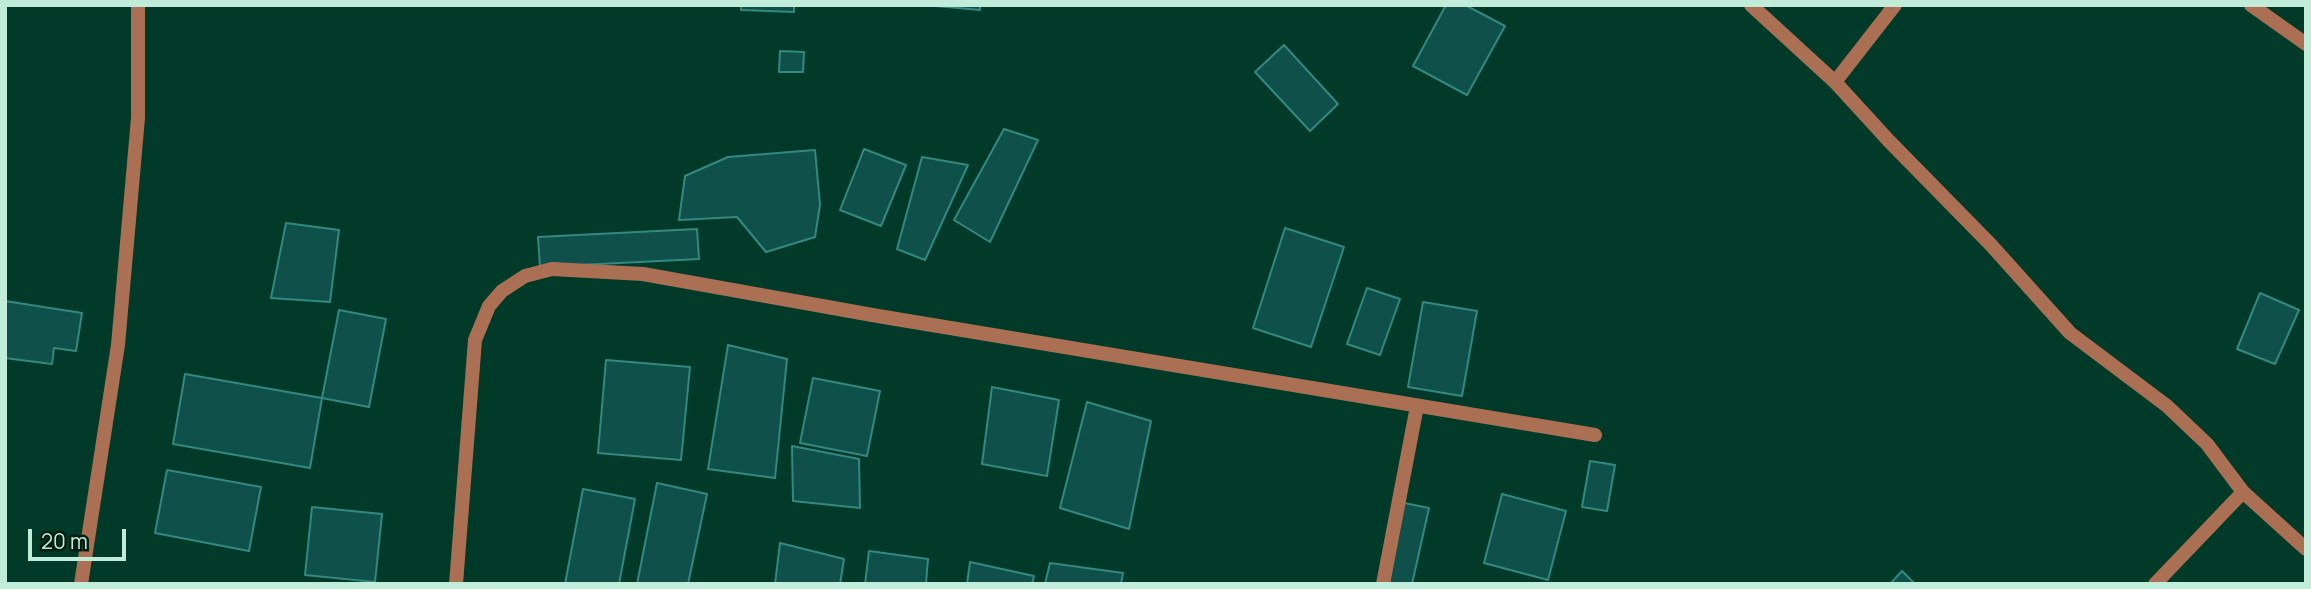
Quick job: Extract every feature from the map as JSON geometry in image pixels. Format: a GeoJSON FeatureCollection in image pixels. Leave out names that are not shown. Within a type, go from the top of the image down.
{"type":"FeatureCollection","features":[{"type":"Feature","properties":{"kind":"street"},"geometry":{"type":"LineString","coordinates":[[81,584],[118,345],[138,118],[138,5]]}},
{"type":"Feature","properties":{"kind":"street"},"geometry":{"type":"LineString","coordinates":[[1752,5],[1835,82],[1991,245],[2070,333],[2167,406],[2207,444],[2243,492],[2306,549]]}},
{"type":"Feature","properties":{"kind":"street"},"geometry":{"type":"LineString","coordinates":[[1835,82],[1895,5]]}},
{"type":"Feature","properties":{"kind":"street"},"geometry":{"type":"LineString","coordinates":[[2251,5],[2306,44]]}},
{"type":"Feature","properties":{"kind":"street"},"geometry":{"type":"LineString","coordinates":[[456,584],[475,340],[489,306],[502,291],[526,276],[552,269],[643,274],[878,316],[1595,435]]}},
{"type":"Feature","properties":{"kind":"street"},"geometry":{"type":"LineString","coordinates":[[1384,584],[1418,406]]}},
{"type":"Feature","properties":{"kind":"street"},"geometry":{"type":"LineString","coordinates":[[2155,584],[2243,492]]}},
{"type":"Feature","properties":{"kind":"building"},"geometry":{"type":"Polygon","coordinates":[[[741,5],[794,5],[794,12],[741,10],[741,5]]]}},
{"type":"Feature","properties":{"kind":"building"},"geometry":{"type":"Polygon","coordinates":[[[925,5],[980,5],[980,10],[925,5]]]}},
{"type":"Feature","properties":{"kind":"building"},"geometry":{"type":"Polygon","coordinates":[[[1446,5],[1465,5],[1505,26],[1467,95],[1413,66],[1446,5]]]}},
{"type":"Feature","properties":{"kind":"building"},"geometry":{"type":"Polygon","coordinates":[[[1284,45],[1338,104],[1310,131],[1255,72],[1284,45]]]}},
{"type":"Feature","properties":{"kind":"building"},"geometry":{"type":"Polygon","coordinates":[[[780,51],[804,52],[803,72],[779,72],[780,51]]]}},
{"type":"Feature","properties":{"kind":"building"},"geometry":{"type":"Polygon","coordinates":[[[1004,129],[1038,140],[990,242],[954,220],[1004,129]]]}},
{"type":"Feature","properties":{"kind":"building"},"geometry":{"type":"Polygon","coordinates":[[[864,149],[906,165],[881,226],[840,210],[864,149]]]}},
{"type":"Feature","properties":{"kind":"building"},"geometry":{"type":"Polygon","coordinates":[[[815,150],[820,205],[815,237],[766,252],[737,217],[679,220],[685,176],[728,157],[815,150]]]}},
{"type":"Feature","properties":{"kind":"building"},"geometry":{"type":"Polygon","coordinates":[[[922,157],[968,165],[925,260],[897,249],[922,157]]]}},
{"type":"Feature","properties":{"kind":"building"},"geometry":{"type":"Polygon","coordinates":[[[286,223],[339,230],[330,302],[271,298],[286,223]]]}},
{"type":"Feature","properties":{"kind":"building"},"geometry":{"type":"Polygon","coordinates":[[[1285,228],[1344,247],[1311,347],[1253,328],[1285,228]]]}},
{"type":"Feature","properties":{"kind":"building"},"geometry":{"type":"Polygon","coordinates":[[[697,229],[699,259],[540,267],[538,237],[697,229]]]}},
{"type":"Feature","properties":{"kind":"building"},"geometry":{"type":"Polygon","coordinates":[[[1367,288],[1400,299],[1380,355],[1347,344],[1367,288]]]}},
{"type":"Feature","properties":{"kind":"building"},"geometry":{"type":"Polygon","coordinates":[[[2260,293],[2299,310],[2275,364],[2237,349],[2260,293]]]}},
{"type":"Feature","properties":{"kind":"building"},"geometry":{"type":"Polygon","coordinates":[[[5,301],[82,313],[76,351],[54,348],[52,364],[5,358],[5,301]]]}},
{"type":"Feature","properties":{"kind":"building"},"geometry":{"type":"Polygon","coordinates":[[[1423,302],[1477,311],[1462,396],[1408,387],[1423,302]]]}},
{"type":"Feature","properties":{"kind":"building"},"geometry":{"type":"Polygon","coordinates":[[[339,310],[386,319],[369,407],[322,398],[339,310]]]}},
{"type":"Feature","properties":{"kind":"building"},"geometry":{"type":"Polygon","coordinates":[[[728,345],[787,359],[775,478],[708,469],[728,345]]]}},
{"type":"Feature","properties":{"kind":"building"},"geometry":{"type":"Polygon","coordinates":[[[606,360],[690,367],[681,460],[598,453],[606,360]]]}},
{"type":"Feature","properties":{"kind":"building"},"geometry":{"type":"Polygon","coordinates":[[[185,374],[322,398],[310,468],[173,444],[185,374]]]}},
{"type":"Feature","properties":{"kind":"building"},"geometry":{"type":"Polygon","coordinates":[[[813,378],[880,391],[867,456],[800,443],[813,378]]]}},
{"type":"Feature","properties":{"kind":"building"},"geometry":{"type":"Polygon","coordinates":[[[992,387],[1059,400],[1047,476],[982,464],[992,387]]]}},
{"type":"Feature","properties":{"kind":"building"},"geometry":{"type":"Polygon","coordinates":[[[1087,402],[1151,421],[1129,529],[1060,508],[1087,402]]]}},
{"type":"Feature","properties":{"kind":"building"},"geometry":{"type":"Polygon","coordinates":[[[792,446],[859,459],[860,508],[793,501],[792,446]]]}},
{"type":"Feature","properties":{"kind":"building"},"geometry":{"type":"Polygon","coordinates":[[[1590,461],[1615,465],[1607,511],[1582,507],[1590,461]]]}},
{"type":"Feature","properties":{"kind":"building"},"geometry":{"type":"Polygon","coordinates":[[[167,470],[261,487],[249,551],[155,533],[167,470]]]}},
{"type":"Feature","properties":{"kind":"building"},"geometry":{"type":"Polygon","coordinates":[[[657,483],[707,494],[688,584],[637,584],[657,483]]]}},
{"type":"Feature","properties":{"kind":"building"},"geometry":{"type":"Polygon","coordinates":[[[583,489],[635,499],[619,584],[565,584],[583,489]]]}},
{"type":"Feature","properties":{"kind":"building"},"geometry":{"type":"Polygon","coordinates":[[[1502,494],[1566,511],[1548,580],[1484,563],[1502,494]]]}},
{"type":"Feature","properties":{"kind":"building"},"geometry":{"type":"Polygon","coordinates":[[[1404,503],[1429,508],[1412,584],[1386,584],[1404,503]]]}},
{"type":"Feature","properties":{"kind":"building"},"geometry":{"type":"Polygon","coordinates":[[[312,507],[382,514],[375,582],[305,575],[312,507]]]}},
{"type":"Feature","properties":{"kind":"building"},"geometry":{"type":"Polygon","coordinates":[[[780,543],[844,559],[840,584],[775,584],[780,543]]]}},
{"type":"Feature","properties":{"kind":"building"},"geometry":{"type":"Polygon","coordinates":[[[869,551],[928,559],[926,584],[865,584],[869,551]]]}},
{"type":"Feature","properties":{"kind":"building"},"geometry":{"type":"Polygon","coordinates":[[[970,562],[1034,576],[1032,584],[967,584],[970,562]]]}},
{"type":"Feature","properties":{"kind":"building"},"geometry":{"type":"Polygon","coordinates":[[[1050,563],[1123,573],[1121,584],[1045,584],[1050,563]]]}},
{"type":"Feature","properties":{"kind":"building"},"geometry":{"type":"Polygon","coordinates":[[[1902,571],[1915,584],[1890,584],[1902,571]]]}}]}
